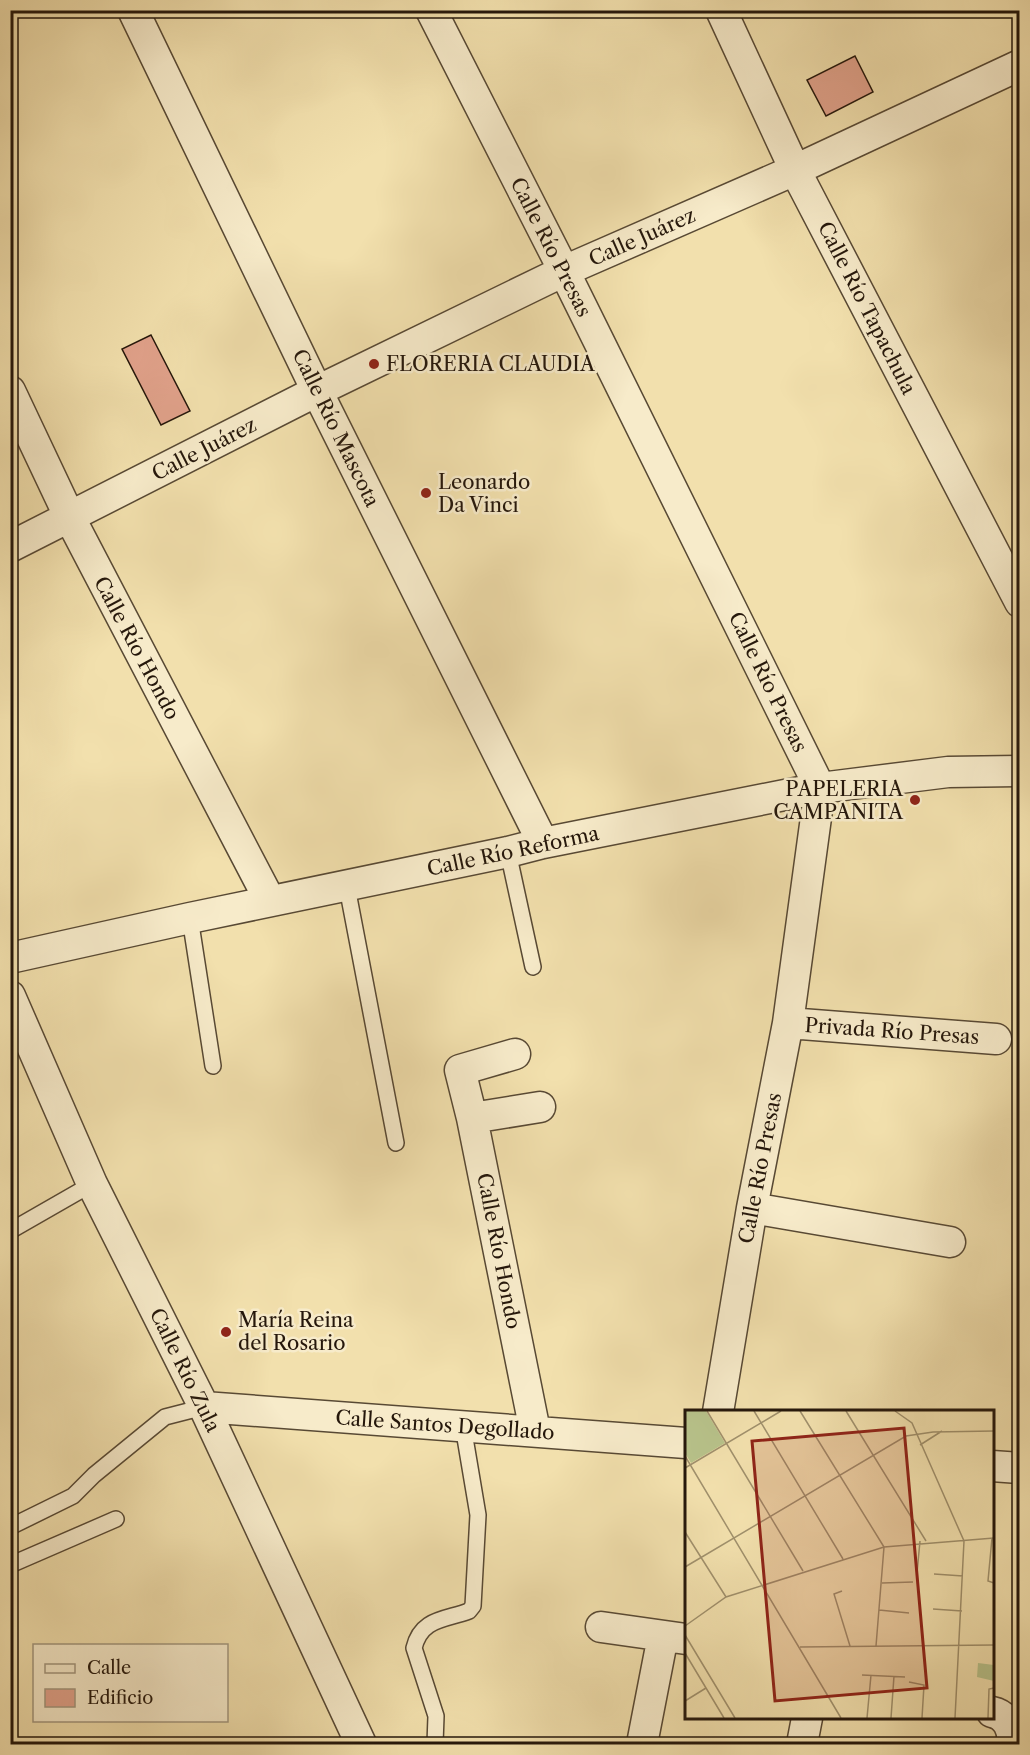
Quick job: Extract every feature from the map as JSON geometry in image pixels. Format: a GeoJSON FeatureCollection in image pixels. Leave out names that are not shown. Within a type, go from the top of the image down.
{"type":"FeatureCollection","features":[{"type":"Feature","properties":{"kind":"street","name":"Calle Río Mascota"},"geometry":{"type":"LineString","coordinates":[[133,10],[317,390],[543,843]]}},
{"type":"Feature","properties":{"kind":"street","name":"Calle Río Presas"},"geometry":{"type":"LineString","coordinates":[[431,10],[564,271],[820,788],[788,1023],[752,1208],[718,1410]]}},
{"type":"Feature","properties":{"kind":"street","name":"Calle Río Tapachula"},"geometry":{"type":"LineString","coordinates":[[721,10],[795,170],[1020,602]]}},
{"type":"Feature","properties":{"kind":"street","name":"Calle Juárez"},"geometry":{"type":"LineString","coordinates":[[10,547],[317,390],[564,271],[795,170],[1020,65]]}},
{"type":"Feature","properties":{"kind":"street","name":"Calle Río Hondo"},"geometry":{"type":"LineString","coordinates":[[10,391],[70,518],[270,902]]}},
{"type":"Feature","properties":{"kind":"street","name":"Calle Río Reforma"},"geometry":{"type":"LineString","coordinates":[[10,958],[543,843],[820,788],[948,772],[1020,771]]}},
{"type":"Feature","properties":{"kind":"street","name":"Calle Río Zula"},"geometry":{"type":"LineString","coordinates":[[10,996],[92,1184],[204,1407],[361,1744]]}},
{"type":"Feature","properties":{"kind":"street","name":"Privada Río Presas"},"geometry":{"type":"LineString","coordinates":[[788,1023],[996,1039]]}},
{"type":"Feature","properties":{"kind":"street","name":"Calle Río Hondo"},"geometry":{"type":"LineString","coordinates":[[515,1054],[460,1070],[472,1118],[535,1431]]}},
{"type":"Feature","properties":{"kind":"street"},"geometry":{"type":"LineString","coordinates":[[472,1118],[540,1107]]}},
{"type":"Feature","properties":{"kind":"street"},"geometry":{"type":"LineString","coordinates":[[752,1208],[950,1242]]}},
{"type":"Feature","properties":{"kind":"street","name":"Calle Santos Degollado"},"geometry":{"type":"LineString","coordinates":[[204,1407],[685,1443]]}},
{"type":"Feature","properties":{"kind":"street"},"geometry":{"type":"LineString","coordinates":[[994,1466],[1020,1468]]}},
{"type":"Feature","properties":{"kind":"street"},"geometry":{"type":"LineString","coordinates":[[601,1627],[675,1638],[642,1744]]}},
{"type":"Feature","properties":{"kind":"street"},"geometry":{"type":"LineString","coordinates":[[994,1712],[1005,1718],[1012,1732],[1012,1744]]}},
{"type":"Feature","properties":{"kind":"street"},"geometry":{"type":"LineString","coordinates":[[802,1744],[807,1719]]}},
{"type":"Feature","properties":{"kind":"lane"},"geometry":{"type":"LineString","coordinates":[[508,852],[533,967]]}},
{"type":"Feature","properties":{"kind":"lane"},"geometry":{"type":"LineString","coordinates":[[347,886],[396,1143]]}},
{"type":"Feature","properties":{"kind":"lane"},"geometry":{"type":"LineString","coordinates":[[190,918],[213,1066]]}},
{"type":"Feature","properties":{"kind":"lane"},"geometry":{"type":"LineString","coordinates":[[10,1231],[92,1184]]}},
{"type":"Feature","properties":{"kind":"lane"},"geometry":{"type":"LineString","coordinates":[[10,1527],[73,1496],[94,1474],[165,1417],[204,1407]]}},
{"type":"Feature","properties":{"kind":"lane"},"geometry":{"type":"LineString","coordinates":[[435,1744],[436,1716],[414,1647],[417,1637],[429,1623],[469,1611],[473,1606],[478,1515],[463,1426]]}},
{"type":"Feature","properties":{"kind":"lane"},"geometry":{"type":"LineString","coordinates":[[10,1565],[116,1520]]}},
{"type":"Feature","properties":{"kind":"building"},"geometry":{"type":"Polygon","coordinates":[[[855,56],[873,92],[826,116],[807,80],[855,56]]]}},
{"type":"Feature","properties":{"kind":"building"},"geometry":{"type":"Polygon","coordinates":[[[151,335],[190,411],[161,425],[122,349],[151,335]]]}},
{"type":"Feature","properties":{"kind":"place","name":"FLORERIA CLAUDIA"},"geometry":{"type":"Point","coordinates":[374,364]}},
{"type":"Feature","properties":{"kind":"place","name":"Leonardo Da Vinci"},"geometry":{"type":"Point","coordinates":[426,493]}},
{"type":"Feature","properties":{"kind":"place","name":"PAPELERIA CAMPANITA"},"geometry":{"type":"Point","coordinates":[915,800]}},
{"type":"Feature","properties":{"kind":"place","name":"María Reina del Rosario"},"geometry":{"type":"Point","coordinates":[226,1332]}}]}
